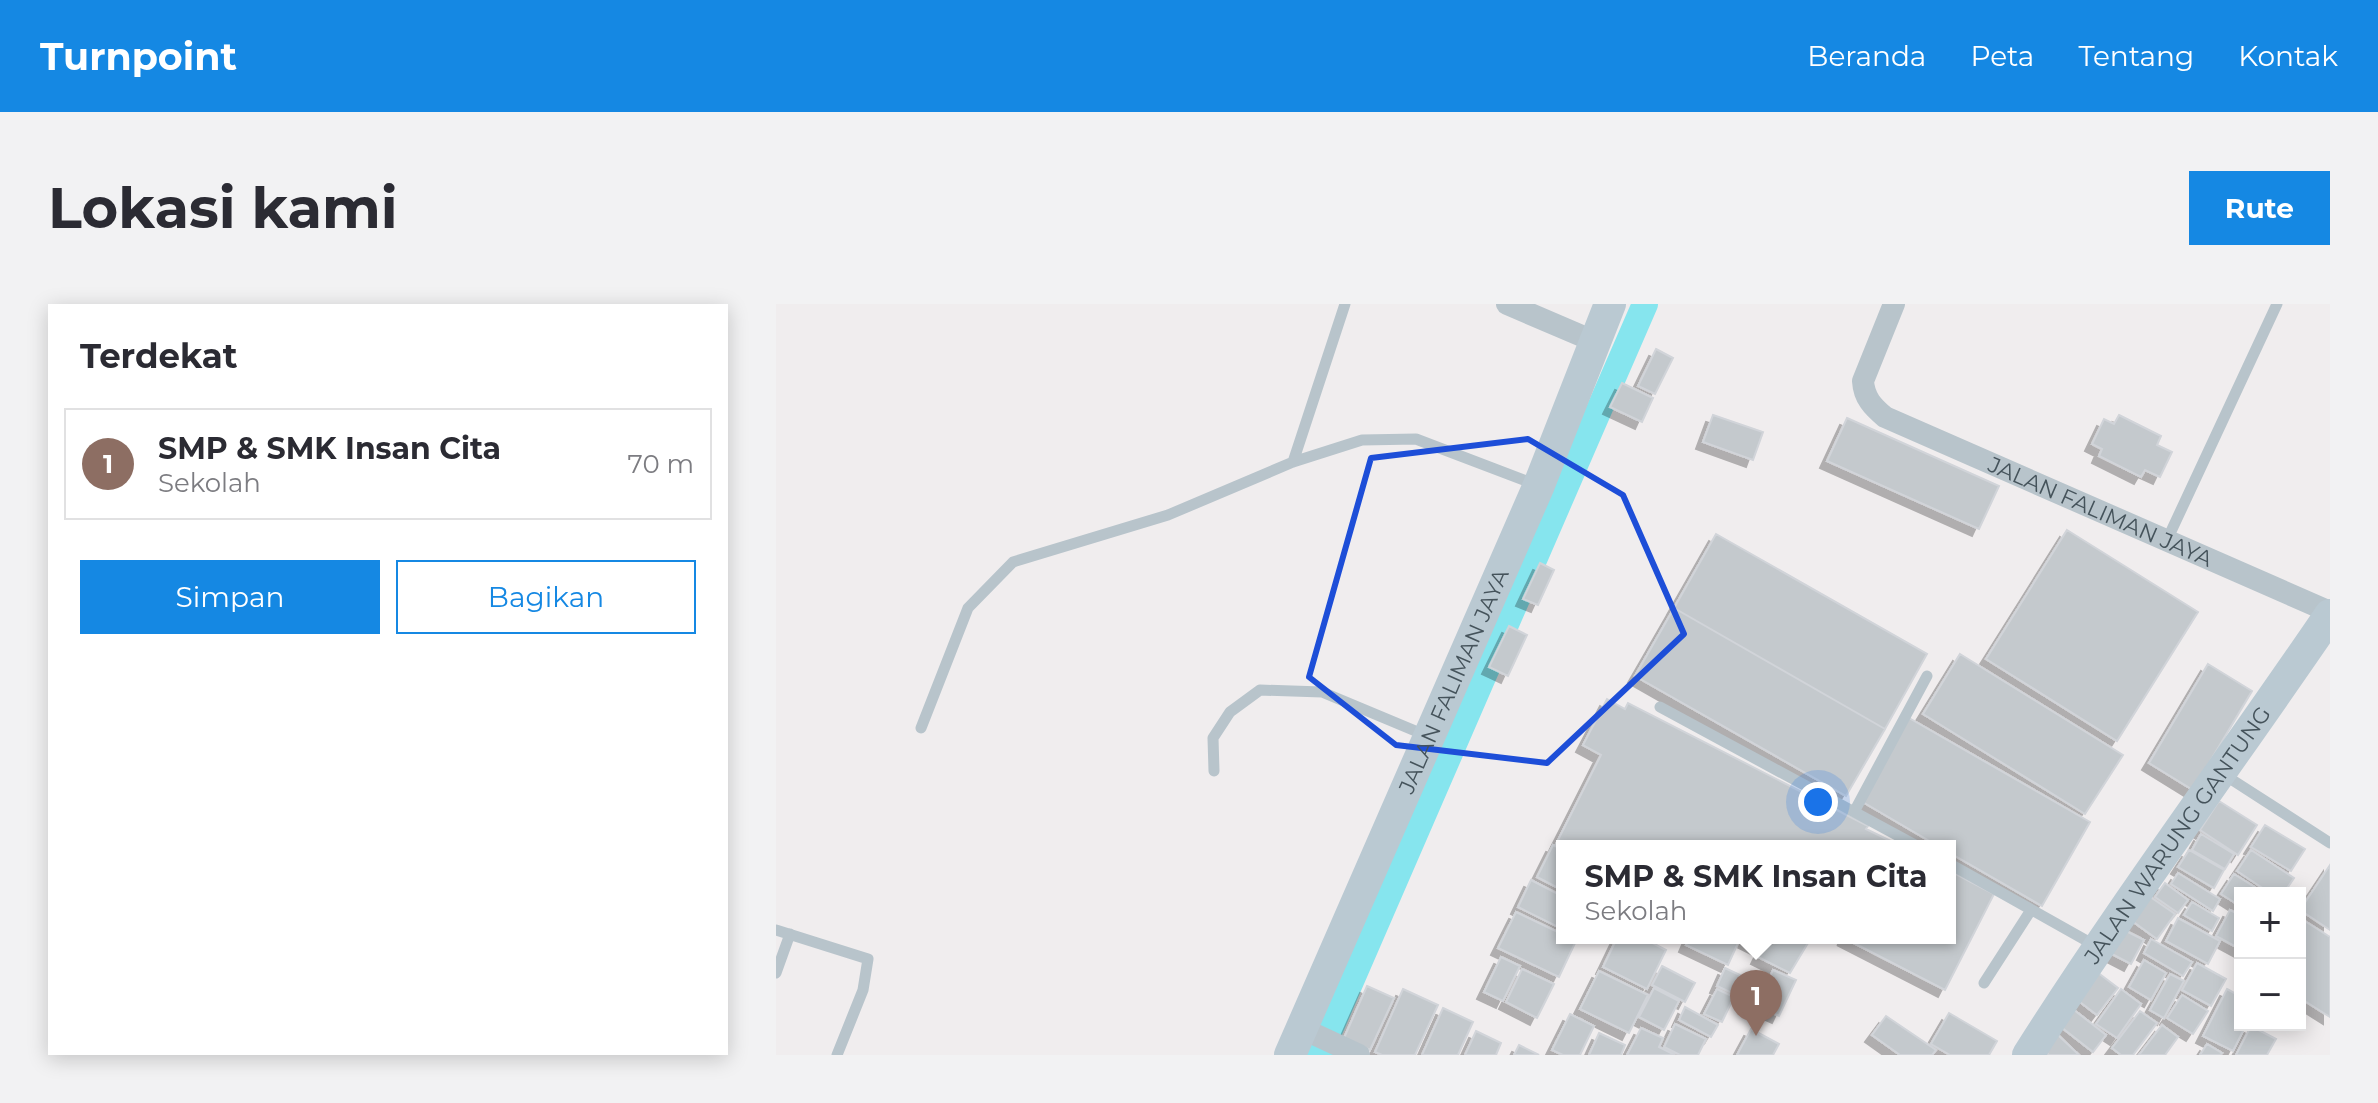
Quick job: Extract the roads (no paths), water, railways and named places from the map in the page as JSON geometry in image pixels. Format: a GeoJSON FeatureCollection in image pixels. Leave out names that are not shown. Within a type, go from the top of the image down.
{"type":"FeatureCollection","features":[{"type":"Feature","properties":{"kind":"street"},"geometry":{"type":"LineString","coordinates":[[1507,304],[1596,342]]}},
{"type":"Feature","properties":{"kind":"street","name":"JALAN FALIMAN JAYA"},"geometry":{"type":"LineString","coordinates":[[1301,1039],[1539,485],[1610,304]]}},
{"type":"Feature","properties":{"kind":"street","name":"JALAN FALIMAN JAYA"},"geometry":{"type":"LineString","coordinates":[[1894,304],[1863,381],[1864,392],[1873,407],[1885,417],[2330,613]]}},
{"type":"Feature","properties":{"kind":"street","name":"JALAN WARUNG GANTUNG"},"geometry":{"type":"LineString","coordinates":[[2028,1055],[2097,946],[2222,774],[2330,613]]}},
{"type":"Feature","properties":{"kind":"street"},"geometry":{"type":"LineString","coordinates":[[1301,1039],[1336,1044],[1359,1055]]}},
{"type":"Feature","properties":{"kind":"lane"},"geometry":{"type":"LineString","coordinates":[[1293,462],[1345,304]]}},
{"type":"Feature","properties":{"kind":"lane"},"geometry":{"type":"LineString","coordinates":[[2167,540],[2277,304]]}},
{"type":"Feature","properties":{"kind":"lane"},"geometry":{"type":"LineString","coordinates":[[921,728],[968,608],[1013,562],[1168,515],[1293,462],[1362,440],[1416,439],[1539,485]]}},
{"type":"Feature","properties":{"kind":"lane"},"geometry":{"type":"LineString","coordinates":[[1854,812],[1927,676]]}},
{"type":"Feature","properties":{"kind":"lane"},"geometry":{"type":"LineString","coordinates":[[1214,771],[1213,738],[1230,712],[1260,690],[1322,692],[1429,737]]}},
{"type":"Feature","properties":{"kind":"lane"},"geometry":{"type":"LineString","coordinates":[[1660,707],[1906,840]]}},
{"type":"Feature","properties":{"kind":"lane"},"geometry":{"type":"LineString","coordinates":[[2222,774],[2330,843]]}},
{"type":"Feature","properties":{"kind":"lane"},"geometry":{"type":"LineString","coordinates":[[1956,867],[2097,946]]}},
{"type":"Feature","properties":{"kind":"lane"},"geometry":{"type":"LineString","coordinates":[[1984,983],[2031,910]]}},
{"type":"Feature","properties":{"kind":"lane"},"geometry":{"type":"LineString","coordinates":[[776,930],[868,959],[863,990],[837,1055]]}},
{"type":"Feature","properties":{"kind":"lane"},"geometry":{"type":"LineString","coordinates":[[776,973],[790,934]]}},
{"type":"Feature","properties":{"kind":"waterway"},"geometry":{"type":"LineString","coordinates":[[1319,1055],[1645,304]]}},
{"type":"Feature","properties":{"kind":"place","name":"SMP & SMK Insan Cita"},"geometry":{"type":"Point","coordinates":[1756,1036]}}]}
